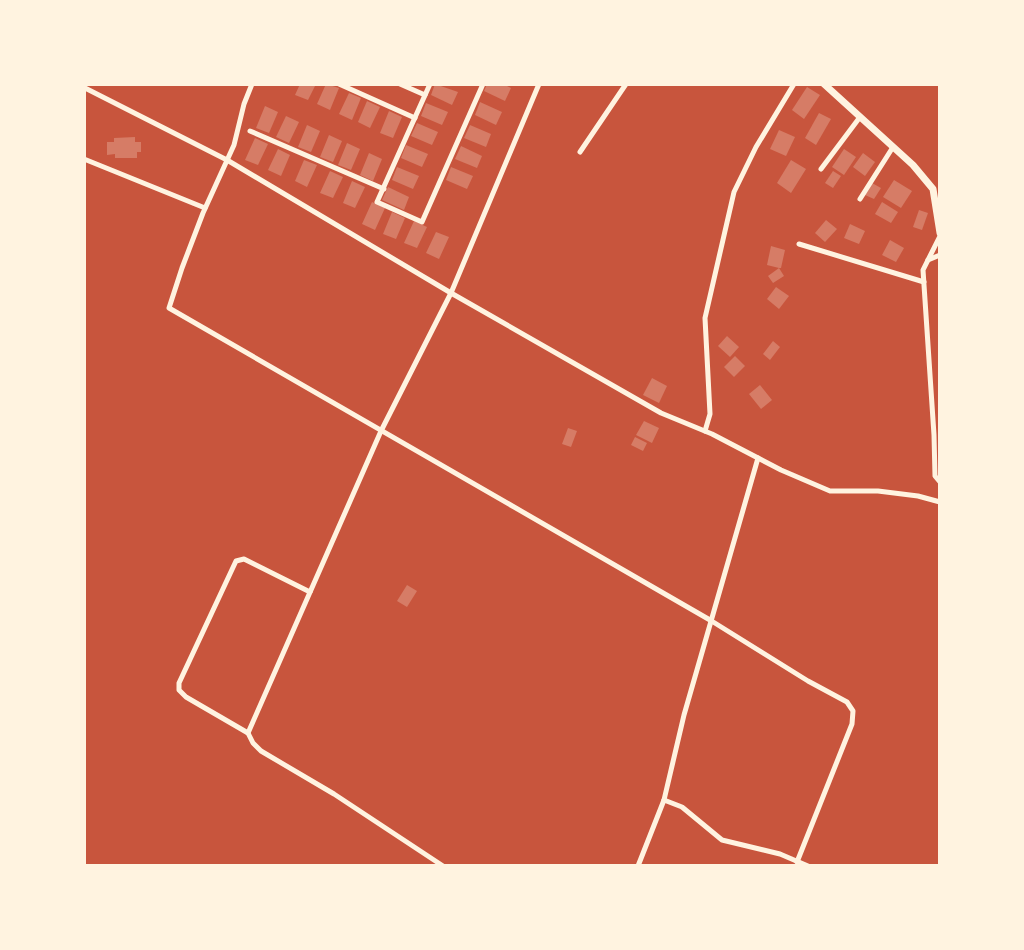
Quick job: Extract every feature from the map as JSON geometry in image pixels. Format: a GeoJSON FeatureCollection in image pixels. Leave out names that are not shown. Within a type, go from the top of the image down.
{"type":"FeatureCollection","features":[{"type":"Feature","properties":{"kind":"street"},"geometry":{"type":"LineString","coordinates":[[252,84],[234,145],[205,208],[169,308],[847,702],[853,711],[852,724],[797,862]]}},
{"type":"Feature","properties":{"kind":"street"},"geometry":{"type":"LineString","coordinates":[[339,84],[415,118]]}},
{"type":"Feature","properties":{"kind":"street"},"geometry":{"type":"LineString","coordinates":[[400,84],[425,95]]}},
{"type":"Feature","properties":{"kind":"street"},"geometry":{"type":"LineString","coordinates":[[430,84],[377,202],[422,222],[483,84]]}},
{"type":"Feature","properties":{"kind":"street"},"geometry":{"type":"LineString","coordinates":[[248,733],[381,431],[451,293],[539,84]]}},
{"type":"Feature","properties":{"kind":"street"},"geometry":{"type":"LineString","coordinates":[[580,152],[626,84]]}},
{"type":"Feature","properties":{"kind":"street"},"geometry":{"type":"LineString","coordinates":[[705,431],[710,414],[705,318],[734,192],[756,147],[794,84]]}},
{"type":"Feature","properties":{"kind":"street"},"geometry":{"type":"LineString","coordinates":[[824,84],[913,165],[933,189],[940,235],[923,270],[935,476],[940,482]]}},
{"type":"Feature","properties":{"kind":"street"},"geometry":{"type":"LineString","coordinates":[[85,87],[227,160],[661,413],[830,491],[878,491],[940,502]]}},
{"type":"Feature","properties":{"kind":"street"},"geometry":{"type":"LineString","coordinates":[[821,169],[860,117]]}},
{"type":"Feature","properties":{"kind":"street"},"geometry":{"type":"LineString","coordinates":[[250,131],[384,189]]}},
{"type":"Feature","properties":{"kind":"street"},"geometry":{"type":"LineString","coordinates":[[860,199],[893,147]]}},
{"type":"Feature","properties":{"kind":"street"},"geometry":{"type":"LineString","coordinates":[[84,159],[205,208]]}},
{"type":"Feature","properties":{"kind":"street"},"geometry":{"type":"LineString","coordinates":[[799,244],[924,282]]}},
{"type":"Feature","properties":{"kind":"street"},"geometry":{"type":"LineString","coordinates":[[927,260],[940,255]]}},
{"type":"Feature","properties":{"kind":"street"},"geometry":{"type":"LineString","coordinates":[[638,866],[664,800],[710,620],[758,458]]}},
{"type":"Feature","properties":{"kind":"street"},"geometry":{"type":"LineString","coordinates":[[310,592],[244,559],[236,561],[179,683],[179,690],[248,733],[261,751],[334,794],[443,866]]}},
{"type":"Feature","properties":{"kind":"street"},"geometry":{"type":"LineString","coordinates":[[664,800],[682,807],[722,840],[780,854],[808,866]]}},
{"type":"Feature","properties":{"kind":"building"},"geometry":{"type":"Polygon","coordinates":[[[300,84],[316,84],[308,100],[295,95],[300,84]]]}},
{"type":"Feature","properties":{"kind":"building"},"geometry":{"type":"Polygon","coordinates":[[[326,84],[339,88],[330,110],[317,104],[326,84]]]}},
{"type":"Feature","properties":{"kind":"building"},"geometry":{"type":"Polygon","coordinates":[[[435,84],[458,92],[452,105],[431,95],[435,84]]]}},
{"type":"Feature","properties":{"kind":"building"},"geometry":{"type":"Polygon","coordinates":[[[487,84],[503,84],[511,88],[505,101],[484,91],[487,84]]]}},
{"type":"Feature","properties":{"kind":"building"},"geometry":{"type":"Polygon","coordinates":[[[807,87],[820,95],[804,119],[792,110],[807,87]]]}},
{"type":"Feature","properties":{"kind":"building"},"geometry":{"type":"Polygon","coordinates":[[[349,93],[361,98],[352,120],[339,114],[349,93]]]}},
{"type":"Feature","properties":{"kind":"building"},"geometry":{"type":"Polygon","coordinates":[[[367,101],[380,107],[370,128],[358,122],[367,101]]]}},
{"type":"Feature","properties":{"kind":"building"},"geometry":{"type":"Polygon","coordinates":[[[480,102],[502,112],[496,125],[475,115],[480,102]]]}},
{"type":"Feature","properties":{"kind":"building"},"geometry":{"type":"Polygon","coordinates":[[[426,103],[448,112],[442,125],[421,116],[426,103]]]}},
{"type":"Feature","properties":{"kind":"building"},"geometry":{"type":"Polygon","coordinates":[[[265,106],[278,112],[269,133],[256,128],[265,106]]]}},
{"type":"Feature","properties":{"kind":"building"},"geometry":{"type":"Polygon","coordinates":[[[389,111],[402,117],[393,138],[380,133],[389,111]]]}},
{"type":"Feature","properties":{"kind":"building"},"geometry":{"type":"Polygon","coordinates":[[[819,113],[831,119],[816,145],[805,138],[819,113]]]}},
{"type":"Feature","properties":{"kind":"building"},"geometry":{"type":"Polygon","coordinates":[[[286,116],[299,122],[289,143],[276,137],[286,116]]]}},
{"type":"Feature","properties":{"kind":"building"},"geometry":{"type":"Polygon","coordinates":[[[417,123],[438,132],[432,145],[411,136],[417,123]]]}},
{"type":"Feature","properties":{"kind":"building"},"geometry":{"type":"Polygon","coordinates":[[[307,125],[320,131],[311,152],[298,147],[307,125]]]}},
{"type":"Feature","properties":{"kind":"building"},"geometry":{"type":"Polygon","coordinates":[[[470,125],[491,134],[486,147],[464,138],[470,125]]]}},
{"type":"Feature","properties":{"kind":"building"},"geometry":{"type":"Polygon","coordinates":[[[779,130],[795,137],[786,156],[770,149],[779,130]]]}},
{"type":"Feature","properties":{"kind":"building"},"geometry":{"type":"Polygon","coordinates":[[[329,135],[342,141],[333,162],[320,157],[329,135]]]}},
{"type":"Feature","properties":{"kind":"building"},"geometry":{"type":"Polygon","coordinates":[[[135,137],[135,142],[141,142],[141,152],[137,152],[137,158],[107,155],[107,142],[114,142],[114,138],[135,137]]]}},
{"type":"Feature","properties":{"kind":"building"},"geometry":{"type":"Polygon","coordinates":[[[255,138],[268,144],[258,165],[245,160],[255,138]]]}},
{"type":"Feature","properties":{"kind":"building"},"geometry":{"type":"Polygon","coordinates":[[[347,143],[360,149],[351,170],[338,165],[347,143]]]}},
{"type":"Feature","properties":{"kind":"building"},"geometry":{"type":"Polygon","coordinates":[[[406,145],[428,154],[422,167],[401,158],[406,145]]]}},
{"type":"Feature","properties":{"kind":"building"},"geometry":{"type":"Polygon","coordinates":[[[461,146],[482,156],[477,168],[455,159],[461,146]]]}},
{"type":"Feature","properties":{"kind":"building"},"geometry":{"type":"Polygon","coordinates":[[[278,149],[290,155],[281,176],[268,170],[278,149]]]}},
{"type":"Feature","properties":{"kind":"building"},"geometry":{"type":"Polygon","coordinates":[[[844,149],[856,157],[844,175],[832,167],[844,149]]]}},
{"type":"Feature","properties":{"kind":"building"},"geometry":{"type":"Polygon","coordinates":[[[369,153],[382,159],[373,181],[360,175],[369,153]]]}},
{"type":"Feature","properties":{"kind":"building"},"geometry":{"type":"Polygon","coordinates":[[[863,153],[875,162],[865,176],[853,167],[863,153]]]}},
{"type":"Feature","properties":{"kind":"building"},"geometry":{"type":"Polygon","coordinates":[[[304,160],[317,165],[307,187],[295,181],[304,160]]]}},
{"type":"Feature","properties":{"kind":"building"},"geometry":{"type":"Polygon","coordinates":[[[791,160],[806,169],[791,193],[777,183],[791,160]]]}},
{"type":"Feature","properties":{"kind":"building"},"geometry":{"type":"Polygon","coordinates":[[[397,167],[419,176],[413,189],[392,180],[397,167]]]}},
{"type":"Feature","properties":{"kind":"building"},"geometry":{"type":"Polygon","coordinates":[[[451,167],[473,176],[467,189],[446,180],[451,167]]]}},
{"type":"Feature","properties":{"kind":"building"},"geometry":{"type":"Polygon","coordinates":[[[330,171],[343,177],[333,198],[320,193],[330,171]]]}},
{"type":"Feature","properties":{"kind":"building"},"geometry":{"type":"Polygon","coordinates":[[[833,171],[841,176],[833,188],[825,183],[833,171]]]}},
{"type":"Feature","properties":{"kind":"building"},"geometry":{"type":"Polygon","coordinates":[[[894,180],[912,191],[901,208],[883,197],[894,180]]]}},
{"type":"Feature","properties":{"kind":"building"},"geometry":{"type":"Polygon","coordinates":[[[352,181],[365,187],[355,208],[343,203],[352,181]]]}},
{"type":"Feature","properties":{"kind":"building"},"geometry":{"type":"Polygon","coordinates":[[[872,183],[881,188],[874,199],[865,195],[872,183]]]}},
{"type":"Feature","properties":{"kind":"building"},"geometry":{"type":"Polygon","coordinates":[[[388,187],[409,197],[404,210],[382,200],[388,187]]]}},
{"type":"Feature","properties":{"kind":"building"},"geometry":{"type":"Polygon","coordinates":[[[372,202],[385,208],[375,230],[362,224],[372,202]]]}},
{"type":"Feature","properties":{"kind":"building"},"geometry":{"type":"Polygon","coordinates":[[[882,202],[898,212],[891,223],[875,214],[882,202]]]}},
{"type":"Feature","properties":{"kind":"building"},"geometry":{"type":"Polygon","coordinates":[[[919,210],[928,213],[922,230],[913,227],[919,210]]]}},
{"type":"Feature","properties":{"kind":"building"},"geometry":{"type":"Polygon","coordinates":[[[392,212],[405,218],[396,239],[383,234],[392,212]]]}},
{"type":"Feature","properties":{"kind":"building"},"geometry":{"type":"Polygon","coordinates":[[[826,220],[837,229],[825,242],[815,233],[826,220]]]}},
{"type":"Feature","properties":{"kind":"building"},"geometry":{"type":"Polygon","coordinates":[[[414,221],[427,227],[417,248],[404,243],[414,221]]]}},
{"type":"Feature","properties":{"kind":"building"},"geometry":{"type":"Polygon","coordinates":[[[850,224],[865,231],[859,244],[844,238],[850,224]]]}},
{"type":"Feature","properties":{"kind":"building"},"geometry":{"type":"Polygon","coordinates":[[[436,232],[449,237],[439,259],[426,253],[436,232]]]}},
{"type":"Feature","properties":{"kind":"building"},"geometry":{"type":"Polygon","coordinates":[[[890,240],[904,248],[896,262],[882,255],[890,240]]]}},
{"type":"Feature","properties":{"kind":"building"},"geometry":{"type":"Polygon","coordinates":[[[771,246],[785,250],[781,268],[767,265],[771,246]]]}},
{"type":"Feature","properties":{"kind":"building"},"geometry":{"type":"Polygon","coordinates":[[[779,268],[784,276],[773,283],[768,276],[779,268]]]}},
{"type":"Feature","properties":{"kind":"building"},"geometry":{"type":"Polygon","coordinates":[[[776,287],[789,296],[779,309],[767,299],[776,287]]]}},
{"type":"Feature","properties":{"kind":"building"},"geometry":{"type":"Polygon","coordinates":[[[727,336],[739,347],[730,357],[718,346],[727,336]]]}},
{"type":"Feature","properties":{"kind":"building"},"geometry":{"type":"Polygon","coordinates":[[[773,341],[780,347],[770,360],[763,354],[773,341]]]}},
{"type":"Feature","properties":{"kind":"building"},"geometry":{"type":"Polygon","coordinates":[[[735,356],[745,366],[734,377],[724,367],[735,356]]]}},
{"type":"Feature","properties":{"kind":"building"},"geometry":{"type":"Polygon","coordinates":[[[652,378],[667,386],[659,403],[643,395],[652,378]]]}},
{"type":"Feature","properties":{"kind":"building"},"geometry":{"type":"Polygon","coordinates":[[[760,385],[772,400],[761,409],[749,394],[760,385]]]}},
{"type":"Feature","properties":{"kind":"building"},"geometry":{"type":"Polygon","coordinates":[[[644,421],[659,428],[652,443],[636,435],[644,421]]]}},
{"type":"Feature","properties":{"kind":"building"},"geometry":{"type":"Polygon","coordinates":[[[568,428],[577,431],[571,447],[562,444],[568,428]]]}},
{"type":"Feature","properties":{"kind":"building"},"geometry":{"type":"Polygon","coordinates":[[[635,437],[647,443],[643,451],[631,445],[635,437]]]}},
{"type":"Feature","properties":{"kind":"building"},"geometry":{"type":"Polygon","coordinates":[[[407,585],[417,591],[407,607],[397,601],[407,585]]]}}]}
